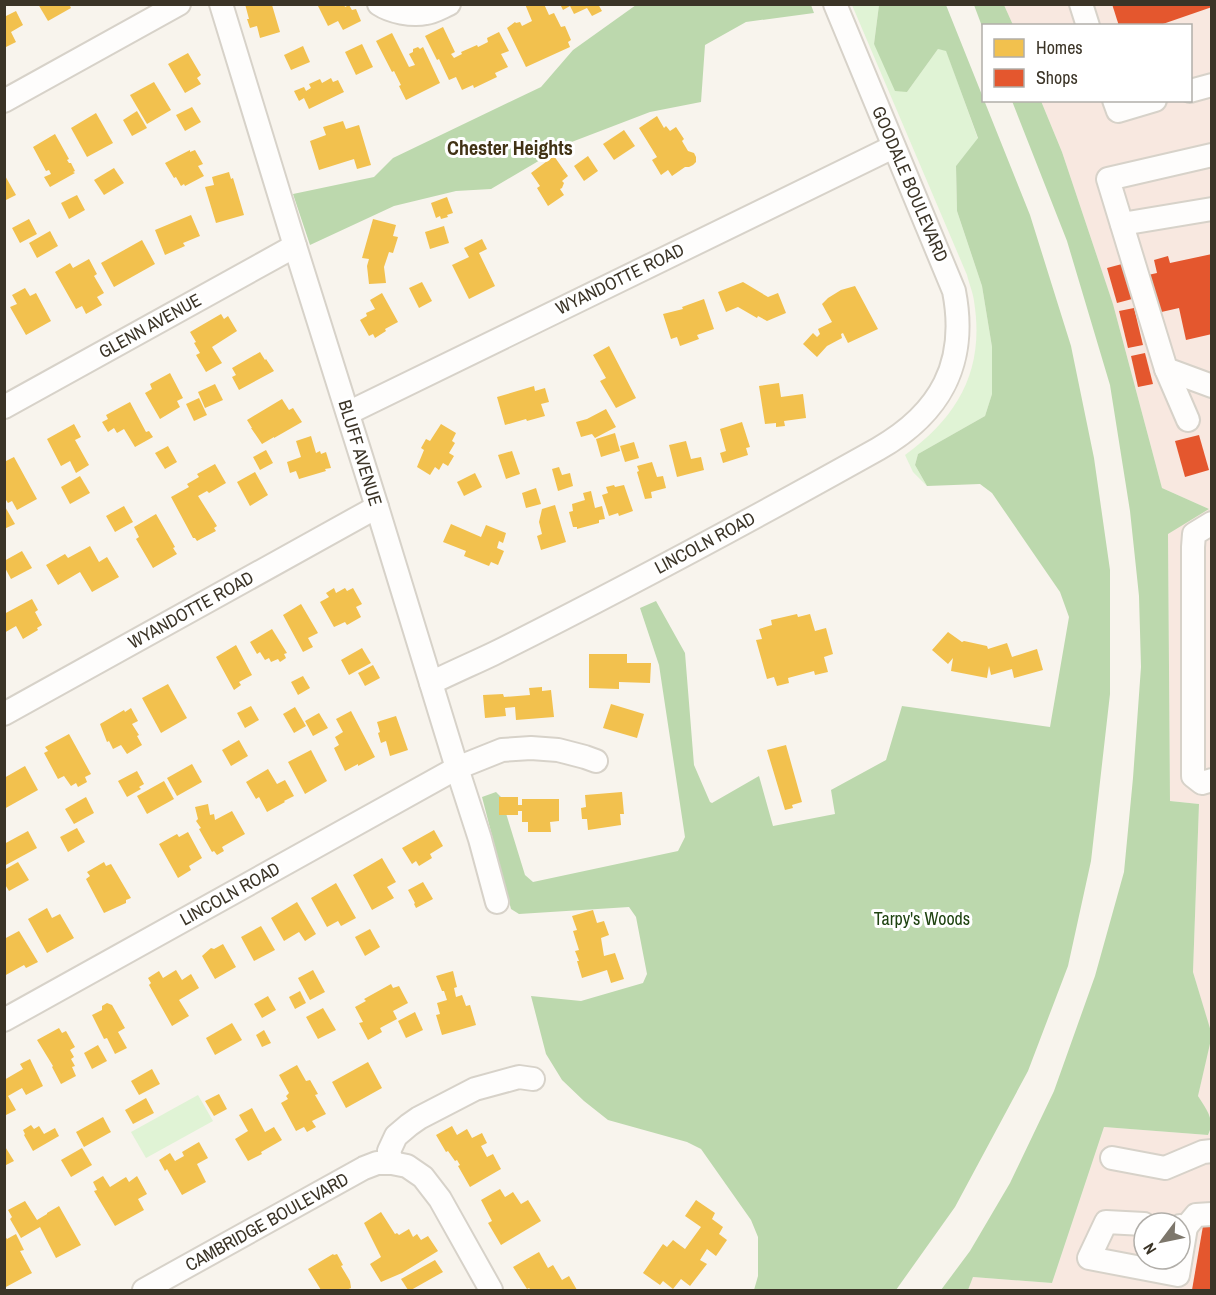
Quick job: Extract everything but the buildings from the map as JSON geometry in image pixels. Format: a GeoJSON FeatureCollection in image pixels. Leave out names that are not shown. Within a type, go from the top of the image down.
{"type":"FeatureCollection","features":[{"type":"Feature","properties":{"kind":"street"},"geometry":{"type":"LineString","coordinates":[[4,101],[179,4]]}},
{"type":"Feature","properties":{"kind":"street","name":"BLUFF AVENUE"},"geometry":{"type":"LineString","coordinates":[[222,4],[480,839],[497,902]]}},
{"type":"Feature","properties":{"kind":"street"},"geometry":{"type":"LineString","coordinates":[[379,4],[406,14],[427,13],[448,4]]}},
{"type":"Feature","properties":{"kind":"street","name":"GOODALE BOULEVARD"},"geometry":{"type":"LineString","coordinates":[[835,4],[954,291],[958,327],[957,349],[951,369]]}},
{"type":"Feature","properties":{"kind":"street"},"geometry":{"type":"LineString","coordinates":[[1081,4],[1087,24]]}},
{"type":"Feature","properties":{"kind":"street"},"geometry":{"type":"LineString","coordinates":[[1192,91],[1212,85]]}},
{"type":"Feature","properties":{"kind":"street"},"geometry":{"type":"LineString","coordinates":[[1115,102],[1118,111],[1148,102]]}},
{"type":"Feature","properties":{"kind":"street","name":"WYANDOTTE ROAD"},"geometry":{"type":"LineString","coordinates":[[348,413],[893,147]]}},
{"type":"Feature","properties":{"kind":"street"},"geometry":{"type":"LineString","coordinates":[[1188,420],[1166,369],[1108,179],[1212,155]]}},
{"type":"Feature","properties":{"kind":"street"},"geometry":{"type":"LineString","coordinates":[[1122,224],[1212,209]]}},
{"type":"Feature","properties":{"kind":"street","name":"GLENN AVENUE"},"geometry":{"type":"LineString","coordinates":[[4,407],[295,246]]}},
{"type":"Feature","properties":{"kind":"street","name":"LINCOLN ROAD"},"geometry":{"type":"LineString","coordinates":[[431,683],[490,656],[723,534],[891,441],[911,426],[930,407],[951,369]]}},
{"type":"Feature","properties":{"kind":"street"},"geometry":{"type":"LineString","coordinates":[[1166,369],[1212,386]]}},
{"type":"Feature","properties":{"kind":"street","name":"WYANDOTTE ROAD"},"geometry":{"type":"LineString","coordinates":[[4,714],[377,507]]}},
{"type":"Feature","properties":{"kind":"street"},"geometry":{"type":"LineString","coordinates":[[1212,523],[1194,534],[1193,776],[1202,783],[1212,780]]}},
{"type":"Feature","properties":{"kind":"street","name":"LINCOLN ROAD"},"geometry":{"type":"LineString","coordinates":[[4,1020],[457,768],[502,750],[521,748],[558,750],[596,761]]}},
{"type":"Feature","properties":{"kind":"street"},"geometry":{"type":"LineString","coordinates":[[491,1290],[440,1199],[423,1177],[407,1166],[392,1163],[389,1151],[396,1136],[419,1118],[475,1089],[519,1077],[533,1079]]}},
{"type":"Feature","properties":{"kind":"street"},"geometry":{"type":"LineString","coordinates":[[1112,1158],[1165,1168],[1203,1152],[1212,1151]]}},
{"type":"Feature","properties":{"kind":"street","name":"CAMBRIDGE BOULEVARD"},"geometry":{"type":"LineString","coordinates":[[144,1290],[364,1168],[377,1163],[392,1163]]}},
{"type":"Feature","properties":{"kind":"street"},"geometry":{"type":"LineString","coordinates":[[1192,1219],[1196,1215],[1212,1214]]}},
{"type":"Feature","properties":{"kind":"street"},"geometry":{"type":"LineString","coordinates":[[1132,1223],[1106,1222],[1089,1258],[1132,1266]]}},
{"type":"Feature","properties":{"kind":"street"},"geometry":{"type":"LineString","coordinates":[[1157,1271],[1178,1275],[1178,1271]]}},
{"type":"Feature","properties":{"kind":"shaded area"},"geometry":{"type":"Polygon","coordinates":[[[1004,5],[1211,5],[1211,1034],[1193,972],[1199,804],[1170,801],[1168,533],[1209,509],[1162,488],[1113,304],[1062,152],[1041,102],[1192,102],[1192,24],[1013,24],[1004,5]]]}},
{"type":"Feature","properties":{"kind":"shaded area"},"geometry":{"type":"Polygon","coordinates":[[[1211,1035],[1211,1118],[1198,1096],[1211,1035]]]}},
{"type":"Feature","properties":{"kind":"shaded area"},"geometry":{"type":"Polygon","coordinates":[[[1104,1127],[1208,1135],[1211,1130],[1211,1290],[968,1290],[973,1277],[1052,1283],[1104,1127]]]}},
{"type":"Feature","properties":{"kind":"green space"},"geometry":{"type":"Polygon","coordinates":[[[636,5],[811,5],[814,13],[746,22],[705,45],[701,102],[650,112],[569,143],[491,189],[456,191],[394,206],[310,245],[293,194],[374,177],[393,158],[541,87],[573,50],[636,5]]]}},
{"type":"Feature","properties":{"kind":"green space"},"geometry":{"type":"Polygon","coordinates":[[[852,5],[879,5],[874,44],[907,92],[938,49],[946,50],[978,139],[956,166],[957,211],[982,286],[992,347],[992,394],[985,416],[918,454],[915,465],[927,486],[913,472],[905,455],[940,424],[964,389],[975,348],[976,326],[973,298],[967,275],[852,5]]]}},
{"type":"Feature","properties":{"kind":"green space","name":"Tarpy's Woods"},"geometry":{"type":"Polygon","coordinates":[[[879,5],[946,5],[982,95],[982,102],[985,102],[1030,215],[1071,346],[1094,458],[1110,570],[1110,694],[1091,861],[1068,966],[1028,1071],[955,1207],[896,1290],[754,1290],[758,1276],[758,1237],[751,1220],[701,1149],[687,1142],[608,1120],[562,1080],[546,1054],[531,996],[581,1001],[643,983],[647,974],[636,917],[629,907],[519,914],[511,909],[482,797],[496,792],[501,797],[525,875],[533,882],[678,851],[685,837],[659,665],[640,608],[656,601],[685,653],[694,765],[710,802],[712,803],[759,776],[773,826],[835,814],[831,790],[886,760],[902,706],[1050,727],[1069,617],[1060,592],[992,493],[980,484],[927,486],[915,465],[918,454],[985,416],[992,394],[992,347],[982,286],[957,211],[956,166],[978,138],[946,51],[938,49],[907,92],[895,91],[874,44],[879,5]]]}},
{"type":"Feature","properties":{"kind":"green space"},"geometry":{"type":"Polygon","coordinates":[[[974,5],[1004,5],[1013,24],[982,24],[982,26],[974,5]]]}},
{"type":"Feature","properties":{"kind":"green space"},"geometry":{"type":"Polygon","coordinates":[[[1012,102],[1041,102],[1062,152],[1113,304],[1162,488],[1209,509],[1168,534],[1170,801],[1199,804],[1193,972],[1212,1035],[1198,1096],[1209,1115],[1211,1124],[1208,1135],[1104,1127],[1052,1283],[973,1277],[968,1290],[941,1290],[970,1251],[1010,1183],[1054,1091],[1095,976],[1124,872],[1141,667],[1139,596],[1130,511],[1110,385],[1067,241],[1012,102]]]}},
{"type":"Feature","properties":{"kind":"green space"},"geometry":{"type":"Polygon","coordinates":[[[198,1095],[213,1121],[146,1158],[131,1132],[198,1095]]]}},
{"type":"Feature","properties":{"kind":"district","name":"Chester Heights"},"geometry":{"type":"Point","coordinates":[510,148]}}]}
